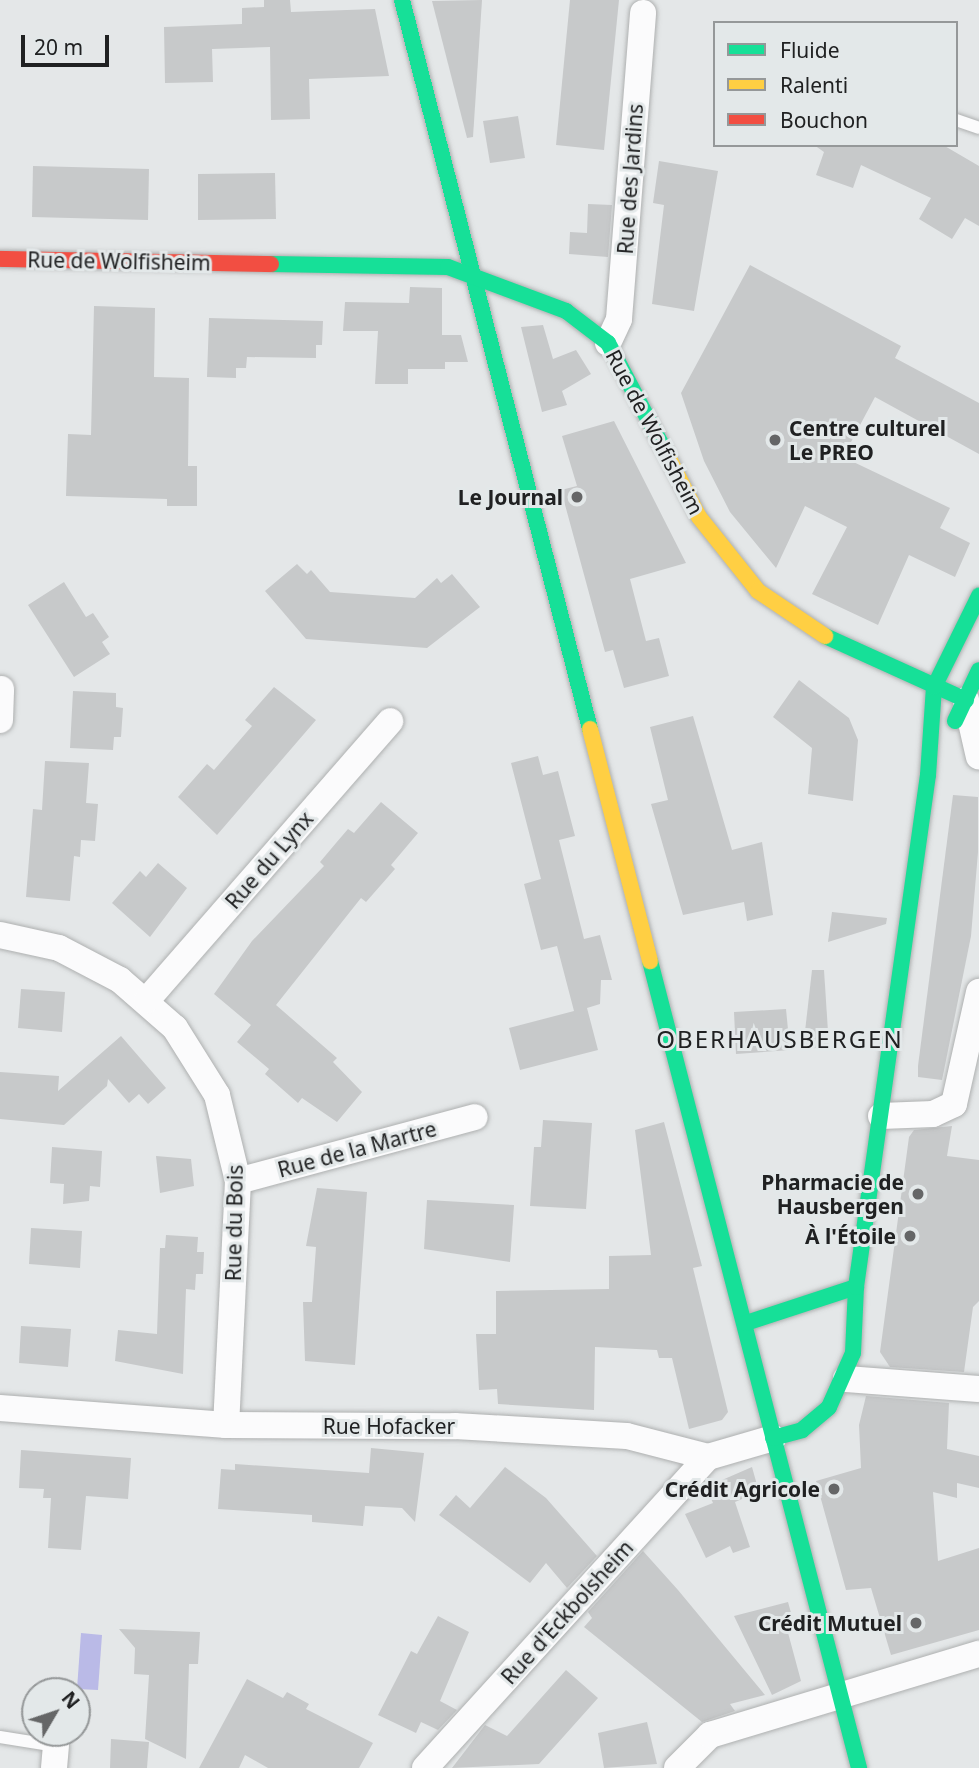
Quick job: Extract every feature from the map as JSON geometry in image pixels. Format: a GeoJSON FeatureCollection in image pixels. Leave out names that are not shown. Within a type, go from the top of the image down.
{"type":"FeatureCollection","features":[{"type":"Feature","properties":{"kind":"main road"},"geometry":{"type":"LineString","coordinates":[[402,0],[475,274],[532,516],[746,1323],[773,1438],[859,1768]]}},
{"type":"Feature","properties":{"kind":"main road","name":"Rue de Wolfisheim"},"geometry":{"type":"LineString","coordinates":[[0,259],[448,267],[475,274],[566,311],[608,343],[699,517],[758,591],[808,628],[966,700]]}},
{"type":"Feature","properties":{"kind":"main road"},"geometry":{"type":"LineString","coordinates":[[773,1438],[819,1418],[846,1379],[857,1328],[856,1287],[928,775],[934,687],[979,596]]}},
{"type":"Feature","properties":{"kind":"main road"},"geometry":{"type":"LineString","coordinates":[[928,775],[979,670]]}},
{"type":"Feature","properties":{"kind":"main road"},"geometry":{"type":"LineString","coordinates":[[746,1323],[856,1287]]}},
{"type":"Feature","properties":{"kind":"street","name":"Rue des Jardins"},"geometry":{"type":"LineString","coordinates":[[608,343],[619,319],[643,13]]}},
{"type":"Feature","properties":{"kind":"street"},"geometry":{"type":"LineString","coordinates":[[0,720],[1,689]]}},
{"type":"Feature","properties":{"kind":"street"},"geometry":{"type":"LineString","coordinates":[[966,700],[979,757]]}},
{"type":"Feature","properties":{"kind":"street","name":"Rue du Lynx"},"geometry":{"type":"LineString","coordinates":[[147,1000],[390,721]]}},
{"type":"Feature","properties":{"kind":"street","name":"Rue du Bois"},"geometry":{"type":"LineString","coordinates":[[0,935],[59,948],[147,1000],[197,1056],[217,1095],[238,1181],[226,1425]]}},
{"type":"Feature","properties":{"kind":"street"},"geometry":{"type":"LineString","coordinates":[[881,1116],[933,1114],[954,1104],[979,992]]}},
{"type":"Feature","properties":{"kind":"street","name":"Rue de la Martre"},"geometry":{"type":"LineString","coordinates":[[238,1181],[475,1117]]}},
{"type":"Feature","properties":{"kind":"street"},"geometry":{"type":"LineString","coordinates":[[846,1379],[979,1389]]}},
{"type":"Feature","properties":{"kind":"street","name":"Rue Hofacker"},"geometry":{"type":"LineString","coordinates":[[0,1408],[226,1425],[455,1426],[614,1435],[708,1457],[773,1438]]}},
{"type":"Feature","properties":{"kind":"street","name":"Rue d'Eckbolsheim"},"geometry":{"type":"LineString","coordinates":[[425,1768],[708,1457]]}},
{"type":"Feature","properties":{"kind":"street"},"geometry":{"type":"LineString","coordinates":[[677,1768],[710,1735],[839,1693],[979,1654]]}},
{"type":"Feature","properties":{"kind":"lane"},"geometry":{"type":"LineString","coordinates":[[958,121],[979,128]]}},
{"type":"Feature","properties":{"kind":"lane"},"geometry":{"type":"LineString","coordinates":[[0,1737],[55,1757]]}},
{"type":"Feature","properties":{"kind":"water"},"geometry":{"type":"Polygon","coordinates":[[[81,1633],[102,1635],[98,1690],[91,1690],[91,1677],[78,1677],[81,1633]]]}},
{"type":"Feature","properties":{"kind":"building"},"geometry":{"type":"Polygon","coordinates":[[[264,0],[290,0],[291,12],[375,9],[389,76],[309,79],[310,119],[271,120],[270,47],[212,49],[213,82],[165,83],[164,27],[242,24],[242,8],[264,7],[264,0]]]}},
{"type":"Feature","properties":{"kind":"building"},"geometry":{"type":"Polygon","coordinates":[[[482,0],[473,137],[467,138],[432,1],[482,0]]]}},
{"type":"Feature","properties":{"kind":"building"},"geometry":{"type":"Polygon","coordinates":[[[570,0],[619,0],[604,150],[556,145],[570,0]]]}},
{"type":"Feature","properties":{"kind":"building"},"geometry":{"type":"Polygon","coordinates":[[[518,116],[525,158],[490,163],[483,121],[518,116]]]}},
{"type":"Feature","properties":{"kind":"building"},"geometry":{"type":"Polygon","coordinates":[[[817,147],[946,147],[979,166],[979,226],[965,218],[952,239],[919,219],[931,198],[861,165],[853,188],[816,175],[824,152],[817,147]]]}},
{"type":"Feature","properties":{"kind":"building"},"geometry":{"type":"Polygon","coordinates":[[[659,161],[718,171],[694,311],[652,304],[664,205],[653,203],[659,161]]]}},
{"type":"Feature","properties":{"kind":"building"},"geometry":{"type":"Polygon","coordinates":[[[33,166],[149,169],[148,220],[32,217],[33,166]]]}},
{"type":"Feature","properties":{"kind":"building"},"geometry":{"type":"Polygon","coordinates":[[[275,173],[276,219],[198,220],[198,174],[275,173]]]}},
{"type":"Feature","properties":{"kind":"building"},"geometry":{"type":"Polygon","coordinates":[[[588,204],[612,205],[608,257],[569,254],[570,232],[587,233],[588,204]]]}},
{"type":"Feature","properties":{"kind":"building","name":"Centre culturel Le PREO"},"geometry":{"type":"Polygon","coordinates":[[[750,265],[901,346],[895,358],[979,403],[979,454],[875,397],[843,457],[950,508],[940,528],[970,543],[955,577],[909,555],[878,625],[812,594],[847,527],[805,506],[776,568],[730,512],[704,461],[681,393],[750,265]]]}},
{"type":"Feature","properties":{"kind":"building"},"geometry":{"type":"Polygon","coordinates":[[[410,287],[442,288],[442,335],[461,335],[468,362],[445,362],[445,369],[408,369],[408,384],[375,384],[378,331],[343,331],[345,302],[409,303],[410,287]]]}},
{"type":"Feature","properties":{"kind":"building"},"geometry":{"type":"Polygon","coordinates":[[[94,306],[155,308],[154,377],[189,378],[188,466],[197,466],[197,506],[167,506],[167,499],[66,496],[68,434],[91,435],[94,306]]]}},
{"type":"Feature","properties":{"kind":"building"},"geometry":{"type":"Polygon","coordinates":[[[209,318],[323,321],[322,345],[316,345],[316,358],[247,357],[246,368],[236,368],[236,378],[207,377],[209,318]]]}},
{"type":"Feature","properties":{"kind":"building"},"geometry":{"type":"Polygon","coordinates":[[[543,325],[553,359],[576,350],[591,374],[562,391],[567,405],[542,412],[521,327],[543,325]]]}},
{"type":"Feature","properties":{"kind":"building"},"geometry":{"type":"Polygon","coordinates":[[[614,421],[686,563],[630,579],[646,641],[659,638],[669,676],[624,688],[613,650],[605,652],[561,490],[577,486],[562,436],[614,421]]]}},
{"type":"Feature","properties":{"kind":"building"},"geometry":{"type":"Polygon","coordinates":[[[297,564],[307,574],[311,570],[330,592],[415,598],[437,578],[441,583],[452,574],[480,607],[427,648],[306,639],[265,591],[297,564]]]}},
{"type":"Feature","properties":{"kind":"building"},"geometry":{"type":"Polygon","coordinates":[[[64,582],[86,617],[93,613],[109,637],[102,642],[110,654],[74,677],[28,605],[64,582]]]}},
{"type":"Feature","properties":{"kind":"building"},"geometry":{"type":"Polygon","coordinates":[[[799,680],[849,718],[858,740],[853,801],[808,794],[812,748],[773,717],[799,680]]]}},
{"type":"Feature","properties":{"kind":"building"},"geometry":{"type":"Polygon","coordinates":[[[274,687],[316,720],[217,835],[178,797],[207,764],[214,770],[252,726],[245,720],[274,687]]]}},
{"type":"Feature","properties":{"kind":"building"},"geometry":{"type":"Polygon","coordinates":[[[73,691],[116,693],[116,707],[123,708],[121,737],[114,737],[113,750],[70,748],[73,691]]]}},
{"type":"Feature","properties":{"kind":"building"},"geometry":{"type":"Polygon","coordinates":[[[693,716],[732,850],[762,842],[773,915],[747,921],[744,902],[683,915],[651,804],[668,800],[650,727],[693,716]]]}},
{"type":"Feature","properties":{"kind":"building"},"geometry":{"type":"Polygon","coordinates":[[[538,756],[543,775],[558,771],[575,836],[559,840],[584,939],[600,935],[612,980],[601,980],[600,1004],[587,1008],[598,1050],[520,1070],[509,1028],[574,1011],[557,946],[541,950],[524,884],[541,879],[511,763],[538,756]]]}},
{"type":"Feature","properties":{"kind":"building"},"geometry":{"type":"Polygon","coordinates":[[[45,761],[89,763],[86,803],[98,804],[95,841],[81,840],[80,857],[74,856],[70,901],[26,897],[33,809],[42,810],[45,761]]]}},
{"type":"Feature","properties":{"kind":"building"},"geometry":{"type":"Polygon","coordinates":[[[953,795],[978,797],[978,852],[971,936],[942,1080],[918,1077],[918,1066],[953,795]]]}},
{"type":"Feature","properties":{"kind":"building"},"geometry":{"type":"Polygon","coordinates":[[[381,802],[418,833],[391,865],[395,869],[366,902],[361,898],[276,1005],[337,1058],[333,1062],[362,1092],[337,1122],[302,1098],[298,1103],[265,1074],[269,1069],[237,1042],[251,1025],[214,994],[252,941],[324,866],[320,862],[348,829],[354,833],[381,802]]]}},
{"type":"Feature","properties":{"kind":"building"},"geometry":{"type":"Polygon","coordinates":[[[158,863],[187,888],[150,937],[112,903],[140,871],[146,877],[158,863]]]}},
{"type":"Feature","properties":{"kind":"building"},"geometry":{"type":"Polygon","coordinates":[[[832,912],[887,918],[886,924],[828,942],[832,912]]]}},
{"type":"Feature","properties":{"kind":"building"},"geometry":{"type":"Polygon","coordinates":[[[812,970],[824,970],[829,1047],[803,1049],[812,970]]]}},
{"type":"Feature","properties":{"kind":"building"},"geometry":{"type":"Polygon","coordinates":[[[21,989],[65,992],[62,1032],[18,1028],[21,989]]]}},
{"type":"Feature","properties":{"kind":"building"},"geometry":{"type":"Polygon","coordinates":[[[786,1009],[790,1050],[736,1054],[734,1012],[786,1009]]]}},
{"type":"Feature","properties":{"kind":"building"},"geometry":{"type":"Polygon","coordinates":[[[121,1036],[166,1088],[148,1104],[139,1094],[129,1103],[108,1079],[107,1086],[64,1125],[0,1119],[0,1072],[59,1076],[58,1091],[121,1036]]]}},
{"type":"Feature","properties":{"kind":"building"},"geometry":{"type":"Polygon","coordinates":[[[543,1120],[592,1123],[586,1209],[530,1206],[534,1147],[541,1147],[543,1120]]]}},
{"type":"Feature","properties":{"kind":"building"},"geometry":{"type":"Polygon","coordinates":[[[664,1122],[702,1266],[693,1268],[728,1412],[722,1420],[689,1429],[672,1358],[659,1358],[657,1350],[595,1347],[594,1410],[498,1404],[497,1389],[479,1390],[476,1334],[496,1334],[496,1291],[609,1289],[609,1256],[651,1255],[635,1130],[664,1122]]]}},
{"type":"Feature","properties":{"kind":"building"},"geometry":{"type":"Polygon","coordinates":[[[952,1126],[947,1156],[979,1160],[979,1301],[973,1307],[964,1372],[890,1367],[880,1352],[909,1137],[914,1130],[952,1126]]]}},
{"type":"Feature","properties":{"kind":"building"},"geometry":{"type":"Polygon","coordinates":[[[52,1147],[102,1151],[100,1187],[90,1186],[89,1201],[63,1204],[64,1184],[50,1183],[52,1147]]]}},
{"type":"Feature","properties":{"kind":"building"},"geometry":{"type":"Polygon","coordinates":[[[156,1156],[191,1159],[194,1186],[160,1193],[156,1156]]]}},
{"type":"Feature","properties":{"kind":"building"},"geometry":{"type":"Polygon","coordinates":[[[317,1188],[367,1192],[355,1365],[305,1361],[303,1302],[312,1302],[316,1247],[306,1246],[317,1188]]]}},
{"type":"Feature","properties":{"kind":"building"},"geometry":{"type":"Polygon","coordinates":[[[427,1200],[514,1205],[510,1262],[424,1249],[427,1200]]]}},
{"type":"Feature","properties":{"kind":"building"},"geometry":{"type":"Polygon","coordinates":[[[31,1228],[82,1231],[80,1268],[29,1264],[31,1228]]]}},
{"type":"Feature","properties":{"kind":"building"},"geometry":{"type":"Polygon","coordinates":[[[166,1235],[198,1237],[197,1252],[204,1252],[203,1274],[196,1274],[195,1290],[186,1289],[183,1374],[115,1361],[118,1330],[157,1334],[160,1248],[165,1248],[166,1235]]]}},
{"type":"Feature","properties":{"kind":"building"},"geometry":{"type":"Polygon","coordinates":[[[21,1326],[71,1329],[68,1367],[19,1363],[21,1326]]]}},
{"type":"Feature","properties":{"kind":"building"},"geometry":{"type":"Polygon","coordinates":[[[866,1396],[949,1403],[947,1449],[979,1456],[979,1488],[957,1483],[957,1498],[933,1492],[938,1561],[979,1548],[979,1630],[891,1655],[871,1588],[846,1590],[816,1481],[861,1468],[859,1425],[866,1396]]]}},
{"type":"Feature","properties":{"kind":"building"},"geometry":{"type":"Polygon","coordinates":[[[371,1448],[424,1453],[415,1522],[402,1508],[365,1506],[363,1526],[312,1522],[312,1515],[218,1509],[221,1469],[235,1470],[235,1464],[369,1473],[371,1448]]]}},
{"type":"Feature","properties":{"kind":"building"},"geometry":{"type":"Polygon","coordinates":[[[21,1450],[131,1458],[128,1499],[86,1496],[81,1550],[48,1548],[51,1498],[43,1498],[44,1489],[19,1488],[21,1450]]]}},
{"type":"Feature","properties":{"kind":"building"},"geometry":{"type":"Polygon","coordinates":[[[505,1467],[546,1498],[597,1556],[567,1588],[546,1563],[530,1583],[439,1515],[456,1495],[470,1508],[505,1467]]]}},
{"type":"Feature","properties":{"kind":"building"},"geometry":{"type":"Polygon","coordinates":[[[752,1467],[759,1492],[735,1502],[750,1547],[733,1553],[730,1546],[706,1558],[685,1514],[713,1503],[706,1487],[752,1467]]]}},
{"type":"Feature","properties":{"kind":"building"},"geometry":{"type":"Polygon","coordinates":[[[643,1551],[765,1695],[730,1704],[735,1711],[702,1722],[584,1627],[592,1618],[588,1612],[643,1551]]]}},
{"type":"Feature","properties":{"kind":"building"},"geometry":{"type":"Polygon","coordinates":[[[788,1602],[795,1627],[787,1629],[801,1681],[772,1695],[734,1616],[788,1602]]]}},
{"type":"Feature","properties":{"kind":"building"},"geometry":{"type":"Polygon","coordinates":[[[438,1616],[469,1632],[440,1701],[457,1710],[438,1730],[421,1722],[416,1733],[378,1715],[411,1651],[417,1654],[438,1616]]]}},
{"type":"Feature","properties":{"kind":"building"},"geometry":{"type":"Polygon","coordinates":[[[119,1629],[200,1632],[198,1664],[189,1664],[186,1759],[145,1739],[149,1675],[134,1674],[135,1648],[119,1629]]]}},
{"type":"Feature","properties":{"kind":"building"},"geometry":{"type":"Polygon","coordinates":[[[566,1670],[598,1698],[539,1764],[452,1768],[485,1725],[507,1736],[566,1670]]]}},
{"type":"Feature","properties":{"kind":"building"},"geometry":{"type":"Polygon","coordinates":[[[247,1679],[283,1698],[287,1692],[309,1704],[306,1709],[373,1743],[359,1768],[268,1768],[245,1755],[239,1768],[199,1768],[247,1679]]]}},
{"type":"Feature","properties":{"kind":"building"},"geometry":{"type":"Polygon","coordinates":[[[647,1722],[657,1764],[604,1768],[598,1733],[647,1722]]]}},
{"type":"Feature","properties":{"kind":"building"},"geometry":{"type":"Polygon","coordinates":[[[111,1739],[149,1742],[147,1768],[110,1768],[111,1739]]]}},
{"type":"Feature","properties":{"kind":"traffic: fast"},"geometry":{"type":"LineString","coordinates":[[402,0],[590,729]]}},
{"type":"Feature","properties":{"kind":"traffic: fast"},"geometry":{"type":"LineString","coordinates":[[271,264],[448,267],[566,311],[608,343],[664,449]]}},
{"type":"Feature","properties":{"kind":"traffic: fast"},"geometry":{"type":"LineString","coordinates":[[773,1438],[802,1430],[829,1407],[853,1353],[856,1287],[928,775],[934,687],[979,596]]}},
{"type":"Feature","properties":{"kind":"traffic: fast"},"geometry":{"type":"LineString","coordinates":[[825,636],[966,700]]}},
{"type":"Feature","properties":{"kind":"traffic: fast"},"geometry":{"type":"LineString","coordinates":[[955,721],[979,670]]}},
{"type":"Feature","properties":{"kind":"traffic: fast"},"geometry":{"type":"LineString","coordinates":[[650,961],[859,1768]]}},
{"type":"Feature","properties":{"kind":"traffic: fast"},"geometry":{"type":"LineString","coordinates":[[746,1323],[856,1287]]}},
{"type":"Feature","properties":{"kind":"traffic: slow"},"geometry":{"type":"LineString","coordinates":[[664,449],[699,517],[758,591],[825,636]]}},
{"type":"Feature","properties":{"kind":"traffic: slow"},"geometry":{"type":"LineString","coordinates":[[590,729],[650,961]]}},
{"type":"Feature","properties":{"kind":"traffic: jam"},"geometry":{"type":"LineString","coordinates":[[0,259],[271,264]]}},
{"type":"Feature","properties":{"kind":"place","name":"Centre culturel Le PREO"},"geometry":{"type":"Point","coordinates":[775,440]}},
{"type":"Feature","properties":{"kind":"place","name":"Le Journal"},"geometry":{"type":"Point","coordinates":[577,497]}},
{"type":"Feature","properties":{"kind":"place","name":"Pharmacie de Hausbergen"},"geometry":{"type":"Point","coordinates":[918,1194]}},
{"type":"Feature","properties":{"kind":"place","name":"À l'Étoile"},"geometry":{"type":"Point","coordinates":[910,1236]}},
{"type":"Feature","properties":{"kind":"place","name":"Crédit Agricole"},"geometry":{"type":"Point","coordinates":[834,1489]}},
{"type":"Feature","properties":{"kind":"place","name":"Crédit Mutuel"},"geometry":{"type":"Point","coordinates":[916,1623]}},
{"type":"Feature","properties":{"kind":"district","name":"OBERHAUSBERGEN"},"geometry":{"type":"Point","coordinates":[780,1039]}}]}
